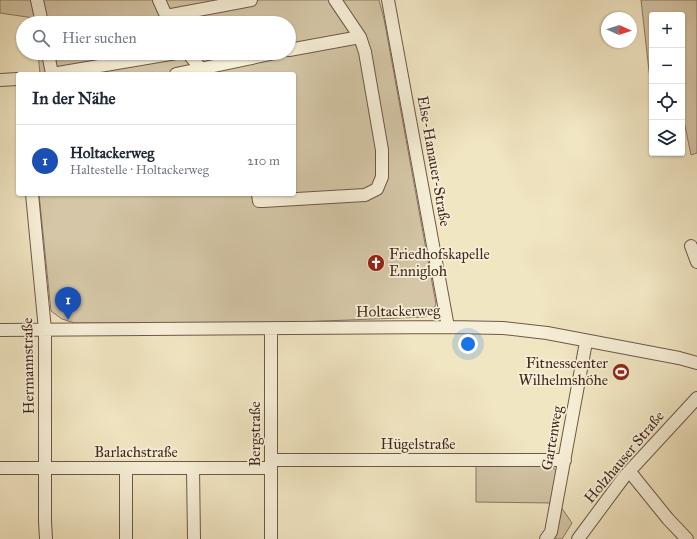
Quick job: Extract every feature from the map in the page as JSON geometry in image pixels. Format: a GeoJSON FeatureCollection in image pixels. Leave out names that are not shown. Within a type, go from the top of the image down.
{"type":"FeatureCollection","features":[{"type":"Feature","properties":{"kind":"street"},"geometry":{"type":"LineString","coordinates":[[37,0],[40,16]]}},
{"type":"Feature","properties":{"kind":"street"},"geometry":{"type":"LineString","coordinates":[[160,0],[167,16]]}},
{"type":"Feature","properties":{"kind":"street"},"geometry":{"type":"LineString","coordinates":[[181,16],[252,0]]}},
{"type":"Feature","properties":{"kind":"street"},"geometry":{"type":"LineString","coordinates":[[258,196],[259,201],[263,201],[344,198],[366,195],[377,189],[382,177],[382,150],[365,52],[360,37],[335,0]]}},
{"type":"Feature","properties":{"kind":"street","name":"Else-Hanauer-Straße"},"geometry":{"type":"LineString","coordinates":[[388,0],[448,327]]}},
{"type":"Feature","properties":{"kind":"street"},"geometry":{"type":"LineString","coordinates":[[296,49],[360,37]]}},
{"type":"Feature","properties":{"kind":"street"},"geometry":{"type":"LineString","coordinates":[[49,60],[52,72]]}},
{"type":"Feature","properties":{"kind":"street"},"geometry":{"type":"LineString","coordinates":[[64,72],[136,60]]}},
{"type":"Feature","properties":{"kind":"street"},"geometry":{"type":"LineString","coordinates":[[193,60],[202,72],[248,60]]}},
{"type":"Feature","properties":{"kind":"street"},"geometry":{"type":"LineString","coordinates":[[0,80],[16,79]]}},
{"type":"Feature","properties":{"kind":"street","name":"Hermannstraße"},"geometry":{"type":"LineString","coordinates":[[32,196],[45,330],[44,468],[46,539]]}},
{"type":"Feature","properties":{"kind":"street"},"geometry":{"type":"LineString","coordinates":[[691,246],[697,262]]}},
{"type":"Feature","properties":{"kind":"street","name":"Holtackerweg"},"geometry":{"type":"LineString","coordinates":[[0,330],[448,327],[503,328],[547,333],[586,342],[680,358],[697,363]]}},
{"type":"Feature","properties":{"kind":"street","name":"Bergstraße"},"geometry":{"type":"LineString","coordinates":[[271,329],[271,539]]}},
{"type":"Feature","properties":{"kind":"street","name":"Gartenweg"},"geometry":{"type":"LineString","coordinates":[[546,539],[551,532],[586,342]]}},
{"type":"Feature","properties":{"kind":"street","name":"Holzhauser Straße"},"geometry":{"type":"LineString","coordinates":[[578,539],[630,472],[697,398]]}},
{"type":"Feature","properties":{"kind":"street","name":"Hügelstraße"},"geometry":{"type":"LineString","coordinates":[[271,464],[565,460]]}},
{"type":"Feature","properties":{"kind":"street","name":"Barlachstraße"},"geometry":{"type":"LineString","coordinates":[[0,468],[193,468],[271,464]]}},
{"type":"Feature","properties":{"kind":"street"},"geometry":{"type":"LineString","coordinates":[[126,468],[126,539]]}},
{"type":"Feature","properties":{"kind":"street"},"geometry":{"type":"LineString","coordinates":[[193,468],[194,539]]}},
{"type":"Feature","properties":{"kind":"street"},"geometry":{"type":"LineString","coordinates":[[630,472],[668,519],[687,539]]}},
{"type":"Feature","properties":{"kind":"shaded area"},"geometry":{"type":"Polygon","coordinates":[[[0,0],[379,0],[384,19],[436,304],[433,311],[425,317],[272,323],[75,323],[62,319],[51,311],[39,196],[296,196],[296,72],[103,72],[102,69],[83,72],[40,72],[39,60],[296,60],[296,16],[20,16],[0,13],[0,0]]]}},
{"type":"Feature","properties":{"kind":"shaded area"},"geometry":{"type":"Polygon","coordinates":[[[641,0],[697,0],[697,153],[691,155],[685,126],[685,12],[649,12],[649,71],[641,0]]]}},
{"type":"Feature","properties":{"kind":"shaded area"},"geometry":{"type":"Polygon","coordinates":[[[551,464],[558,474],[552,503],[476,502],[476,465],[551,464]]]}},
{"type":"Feature","properties":{"kind":"shaded area"},"geometry":{"type":"Polygon","coordinates":[[[561,507],[572,523],[562,539],[551,539],[561,507]]]}},
{"type":"Feature","properties":{"kind":"place","name":"Friedhofskapelle Ennigloh"},"geometry":{"type":"Point","coordinates":[376,263]}},
{"type":"Feature","properties":{"kind":"place","name":"Holtackerweg"},"geometry":{"type":"Point","coordinates":[68,320]}},
{"type":"Feature","properties":{"kind":"place","name":"Fitnesscenter Wilhelmshöhe"},"geometry":{"type":"Point","coordinates":[621,372]}}]}
